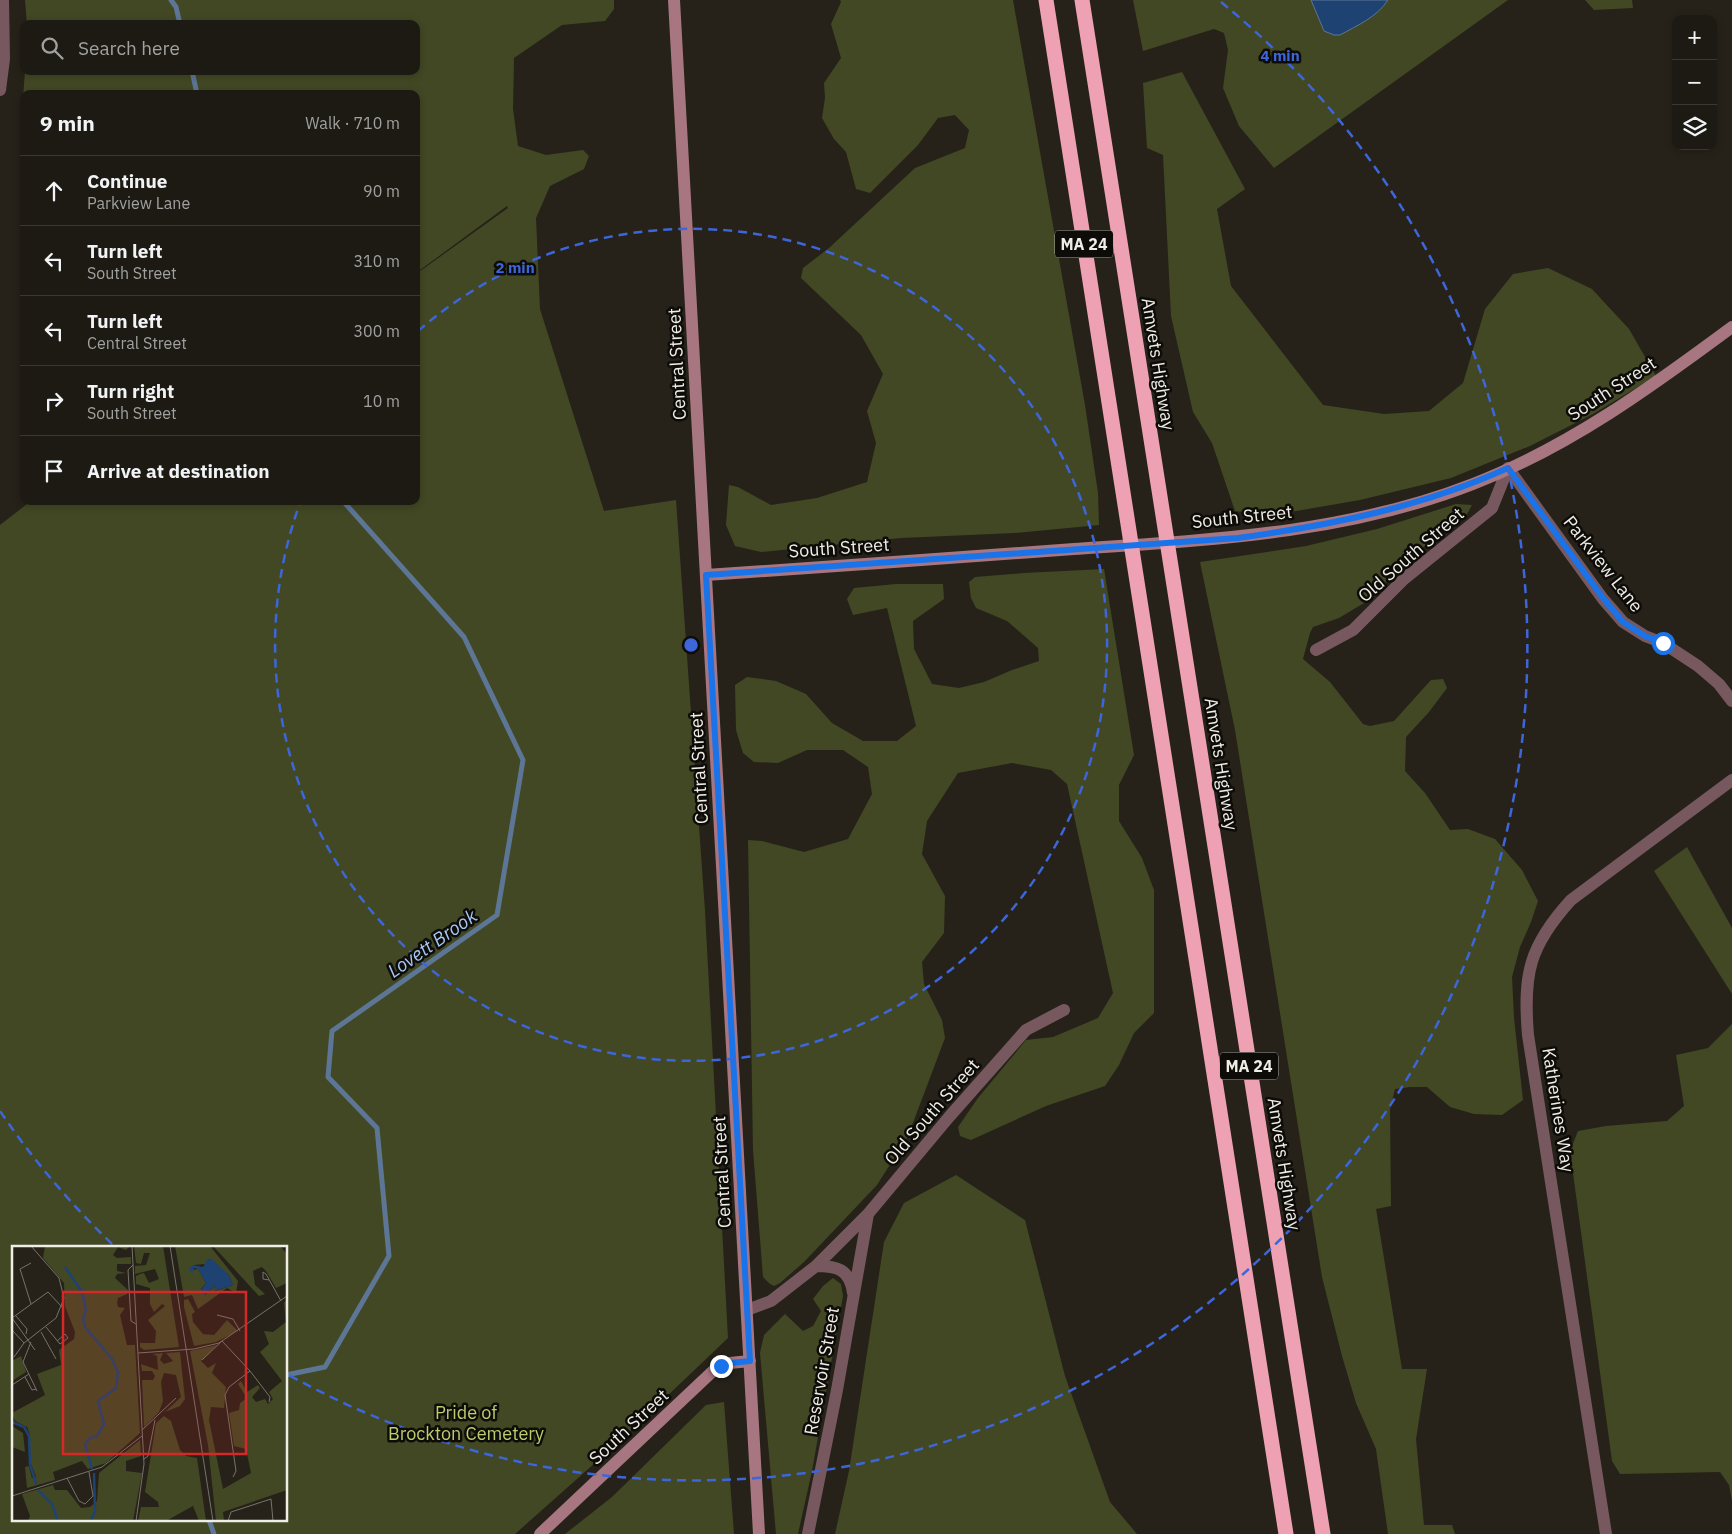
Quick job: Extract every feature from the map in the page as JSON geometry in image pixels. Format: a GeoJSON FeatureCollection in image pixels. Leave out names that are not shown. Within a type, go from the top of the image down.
{"type":"FeatureCollection","features":[{"type":"Feature","properties":{"kind":"highway","name":"MA 24"},"geometry":{"type":"LineString","coordinates":[[1046,0],[1286,1534]]}},
{"type":"Feature","properties":{"kind":"highway","name":"Amvets Highway"},"geometry":{"type":"LineString","coordinates":[[1082,0],[1323,1534]]}},
{"type":"Feature","properties":{"kind":"street"},"geometry":{"type":"LineString","coordinates":[[0,90],[4,59],[2,0]]}},
{"type":"Feature","properties":{"kind":"street","name":"Central Street"},"geometry":{"type":"LineString","coordinates":[[674,0],[760,1534]]}},
{"type":"Feature","properties":{"kind":"street","name":"South Street"},"geometry":{"type":"LineString","coordinates":[[706,575],[1258,535],[1314,527],[1376,513],[1474,484],[1582,430],[1618,410],[1732,327]]}},
{"type":"Feature","properties":{"kind":"street","name":"Old South Street"},"geometry":{"type":"LineString","coordinates":[[1316,650],[1353,630],[1404,579],[1492,508],[1508,468]]}},
{"type":"Feature","properties":{"kind":"street","name":"Parkview Lane"},"geometry":{"type":"LineString","coordinates":[[1508,468],[1603,598],[1623,622],[1645,636],[1663,643],[1698,666],[1719,684],[1732,700]]}},
{"type":"Feature","properties":{"kind":"street","name":"Katherines Way"},"geometry":{"type":"LineString","coordinates":[[1606,1534],[1528,1035],[1526,1009],[1528,980],[1532,958],[1540,939],[1571,900],[1732,780]]}},
{"type":"Feature","properties":{"kind":"street","name":"Old South Street"},"geometry":{"type":"LineString","coordinates":[[816,1266],[868,1214],[949,1117],[1026,1030],[1064,1010]]}},
{"type":"Feature","properties":{"kind":"street","name":"Reservoir Street"},"geometry":{"type":"LineString","coordinates":[[808,1534],[837,1390],[868,1214]]}},
{"type":"Feature","properties":{"kind":"street"},"geometry":{"type":"LineString","coordinates":[[747,1310],[771,1301],[816,1266],[832,1266],[842,1270],[852,1284],[853,1296]]}},
{"type":"Feature","properties":{"kind":"street","name":"South Street"},"geometry":{"type":"LineString","coordinates":[[540,1534],[713,1371],[730,1363],[750,1361]]}},
{"type":"Feature","properties":{"kind":"green space","name":"Pride of Brockton Cemetery"},"geometry":{"type":"Polygon","coordinates":[[[25,0],[614,0],[614,9],[605,21],[562,25],[514,58],[513,109],[518,146],[546,155],[583,150],[589,156],[584,169],[550,186],[536,218],[540,309],[604,511],[676,500],[705,911],[728,1338],[622,1439],[515,1534],[0,1534],[0,525],[26,505],[420,505],[420,271],[508,208],[507,206],[420,270],[420,90],[24,90],[25,75],[420,75],[420,20],[27,20],[25,0]]]}},
{"type":"Feature","properties":{"kind":"green space"},"geometry":{"type":"Polygon","coordinates":[[[840,0],[1013,0],[1085,405],[1098,493],[1099,525],[1015,533],[901,538],[761,552],[735,546],[726,525],[729,485],[738,487],[771,505],[817,498],[867,482],[876,443],[867,411],[883,374],[861,335],[801,278],[803,268],[829,248],[915,168],[965,148],[969,130],[955,115],[938,118],[918,145],[870,193],[856,189],[846,152],[834,139],[822,118],[825,98],[824,83],[841,58],[831,24],[841,2],[840,0]]]}},
{"type":"Feature","properties":{"kind":"green space"},"geometry":{"type":"Polygon","coordinates":[[[1133,0],[1311,0],[1324,31],[1340,35],[1383,7],[1388,0],[1508,0],[1274,168],[1239,126],[1223,88],[1228,50],[1224,33],[1214,29],[1143,51],[1133,0]]]}},
{"type":"Feature","properties":{"kind":"green space"},"geometry":{"type":"Polygon","coordinates":[[[1585,0],[1632,0],[1633,8],[1594,10],[1585,0]]]}},
{"type":"Feature","properties":{"kind":"green space"},"geometry":{"type":"Polygon","coordinates":[[[1182,72],[1245,189],[1217,209],[1231,286],[1323,405],[1384,414],[1429,411],[1463,383],[1485,309],[1513,274],[1548,268],[1592,289],[1629,329],[1656,376],[1593,414],[1530,446],[1451,478],[1360,500],[1273,515],[1235,511],[1212,443],[1193,412],[1171,316],[1163,155],[1147,148],[1143,83],[1182,72]]]}},
{"type":"Feature","properties":{"kind":"green space"},"geometry":{"type":"Polygon","coordinates":[[[1456,504],[1472,505],[1467,514],[1428,543],[1364,603],[1339,618],[1313,627],[1303,659],[1330,682],[1363,724],[1370,726],[1394,721],[1431,680],[1443,679],[1447,688],[1429,712],[1406,737],[1405,771],[1425,793],[1450,830],[1468,829],[1495,839],[1522,870],[1538,901],[1520,947],[1512,977],[1514,1018],[1523,1100],[1502,1115],[1474,1114],[1450,1107],[1427,1087],[1410,1087],[1395,1089],[1390,1109],[1391,1206],[1376,1209],[1402,1369],[1427,1369],[1416,1439],[1424,1525],[1452,1525],[1455,1534],[1388,1534],[1376,1449],[1356,1403],[1322,1277],[1235,730],[1200,562],[1306,546],[1377,529],[1456,504]]]}},
{"type":"Feature","properties":{"kind":"green space"},"geometry":{"type":"Polygon","coordinates":[[[1104,569],[1134,755],[1119,785],[1119,821],[1142,858],[1154,890],[1154,1013],[1134,1033],[1119,1065],[1105,1086],[1046,1106],[971,1140],[960,1136],[958,1127],[978,1098],[1026,1040],[1053,1037],[1098,1018],[1113,993],[1067,784],[1051,770],[1012,763],[958,773],[927,821],[922,854],[945,896],[944,933],[922,962],[924,984],[942,1020],[945,1038],[908,1136],[877,1185],[804,1262],[774,1286],[763,1277],[753,1150],[748,840],[762,841],[804,852],[848,839],[872,794],[868,767],[843,750],[807,750],[778,763],[754,762],[743,753],[736,730],[735,685],[747,677],[776,681],[806,694],[832,723],[863,741],[897,741],[916,726],[887,608],[853,615],[847,599],[854,588],[896,584],[943,584],[944,599],[913,621],[914,649],[932,684],[959,688],[984,682],[1039,661],[1038,648],[1007,621],[976,608],[971,598],[969,582],[975,577],[1104,569]]]}},
{"type":"Feature","properties":{"kind":"green space"},"geometry":{"type":"Polygon","coordinates":[[[1687,847],[1732,928],[1732,994],[1654,871],[1687,847]]]}},
{"type":"Feature","properties":{"kind":"green space"},"geometry":{"type":"Polygon","coordinates":[[[1732,1024],[1732,1501],[1729,1485],[1720,1472],[1620,1474],[1612,1461],[1570,1151],[1578,1131],[1606,1126],[1667,1121],[1684,1106],[1676,1055],[1708,1048],[1732,1024]]]}},
{"type":"Feature","properties":{"kind":"green space"},"geometry":{"type":"Polygon","coordinates":[[[956,1175],[1025,1220],[1065,1376],[1110,1502],[1137,1534],[835,1534],[849,1471],[884,1242],[904,1203],[956,1175]]]}},
{"type":"Feature","properties":{"kind":"green space"},"geometry":{"type":"Polygon","coordinates":[[[833,1278],[841,1284],[843,1296],[812,1471],[798,1534],[776,1534],[760,1353],[764,1335],[785,1314],[803,1331],[813,1326],[821,1311],[813,1299],[823,1286],[833,1278]]]}},
{"type":"Feature","properties":{"kind":"green space"},"geometry":{"type":"Polygon","coordinates":[[[724,1402],[734,1534],[565,1534],[612,1497],[706,1405],[724,1402]]]}},
{"type":"Feature","properties":{"kind":"water"},"geometry":{"type":"Polygon","coordinates":[[[1311,0],[1388,0],[1384,6],[1367,20],[1340,35],[1334,35],[1324,31],[1311,0]]]}},
{"type":"Feature","properties":{"kind":"waterway","name":"Lovett Brook"},"geometry":{"type":"LineString","coordinates":[[171,0],[176,7],[179,20]]}},
{"type":"Feature","properties":{"kind":"waterway","name":"Lovett Brook"},"geometry":{"type":"LineString","coordinates":[[193,75],[196,90]]}},
{"type":"Feature","properties":{"kind":"waterway","name":"Lovett Brook"},"geometry":{"type":"LineString","coordinates":[[288,1375],[325,1367],[389,1256],[377,1128],[328,1077],[332,1031],[497,915],[523,760],[464,637],[347,505]]}},
{"type":"Feature","properties":{"kind":"waterway","name":"Lovett Brook"},"geometry":{"type":"LineString","coordinates":[[210,1522],[214,1534]]}},
{"type":"Feature","properties":{"kind":"route"},"geometry":{"type":"LineString","coordinates":[[721,1366],[750,1361],[706,575],[1238,538],[1314,527],[1376,513],[1474,484],[1508,468],[1603,598],[1623,622],[1645,636],[1663,643]]}}]}
